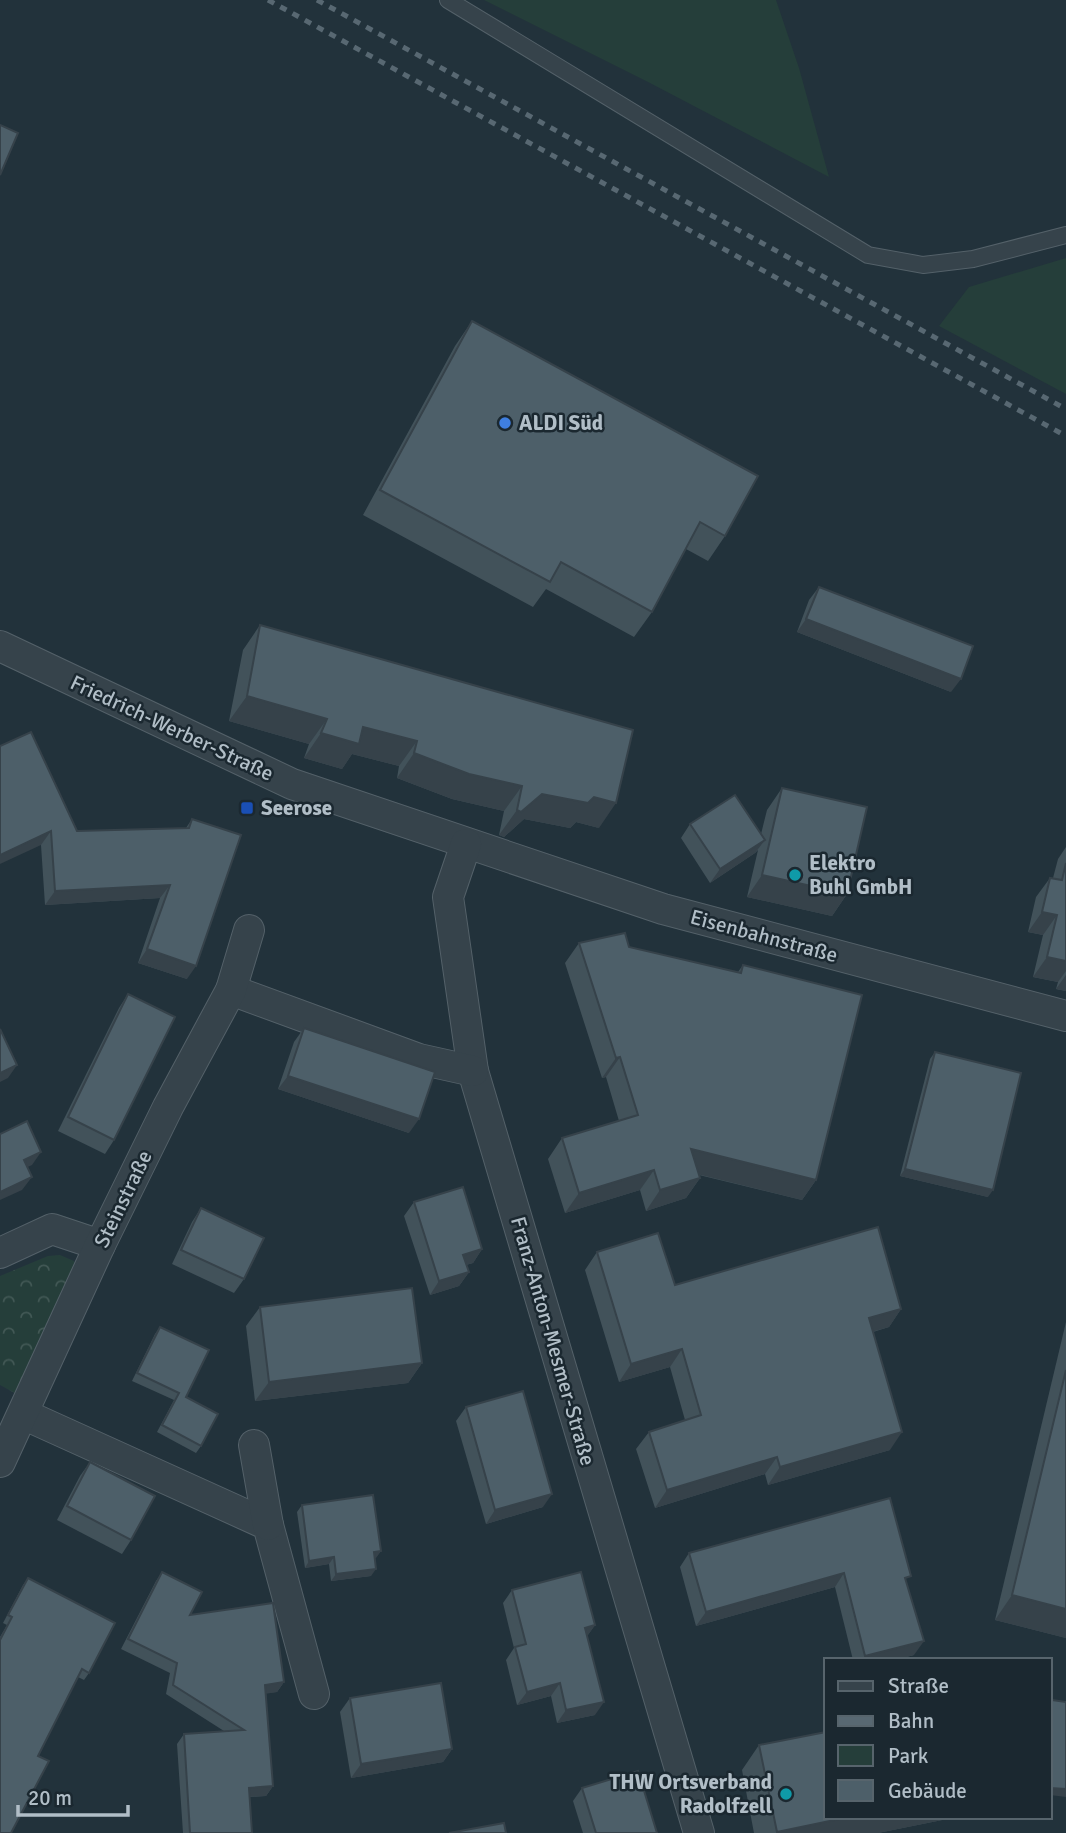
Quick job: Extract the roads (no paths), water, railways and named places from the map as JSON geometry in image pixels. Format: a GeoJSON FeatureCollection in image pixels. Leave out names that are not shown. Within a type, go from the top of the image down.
{"type":"FeatureCollection","features":[{"type":"Feature","properties":{"kind":"street","name":"Friedrich-Werber-Straße"},"geometry":{"type":"LineString","coordinates":[[4,652],[292,784],[466,844]]}},
{"type":"Feature","properties":{"kind":"street","name":"Eisenbahnstraße"},"geometry":{"type":"LineString","coordinates":[[466,844],[663,909],[1066,1016]]}},
{"type":"Feature","properties":{"kind":"street","name":"Franz-Anton-Mesmer-Straße"},"geometry":{"type":"LineString","coordinates":[[466,844],[448,897],[473,1071],[699,1833]]}},
{"type":"Feature","properties":{"kind":"street","name":"Steinstraße"},"geometry":{"type":"LineString","coordinates":[[0,1462],[100,1245],[168,1107],[231,990],[249,930]]}},
{"type":"Feature","properties":{"kind":"street"},"geometry":{"type":"LineString","coordinates":[[231,990],[419,1059],[473,1071]]}},
{"type":"Feature","properties":{"kind":"street"},"geometry":{"type":"LineString","coordinates":[[0,1253],[52,1229],[100,1245]]}},
{"type":"Feature","properties":{"kind":"street"},"geometry":{"type":"LineString","coordinates":[[23,1414],[268,1525]]}},
{"type":"Feature","properties":{"kind":"street"},"geometry":{"type":"LineString","coordinates":[[254,1445],[268,1525],[314,1694]]}},
{"type":"Feature","properties":{"kind":"lane"},"geometry":{"type":"LineString","coordinates":[[448,0],[868,255],[923,265],[973,259],[1066,235]]}},
{"type":"Feature","properties":{"kind":"railway"},"geometry":{"type":"LineString","coordinates":[[268,0],[1066,436]]}},
{"type":"Feature","properties":{"kind":"railway"},"geometry":{"type":"LineString","coordinates":[[317,0],[1066,409]]}},
{"type":"Feature","properties":{"kind":"place","name":"ALDI Süd"},"geometry":{"type":"Point","coordinates":[505,423]}},
{"type":"Feature","properties":{"kind":"place","name":"Seerose"},"geometry":{"type":"Point","coordinates":[247,808]}},
{"type":"Feature","properties":{"kind":"place","name":"Elektro Buhl GmbH"},"geometry":{"type":"Point","coordinates":[795,875]}},
{"type":"Feature","properties":{"kind":"place","name":"THW Ortsverband Radolfzell"},"geometry":{"type":"Point","coordinates":[786,1794]}}]}
